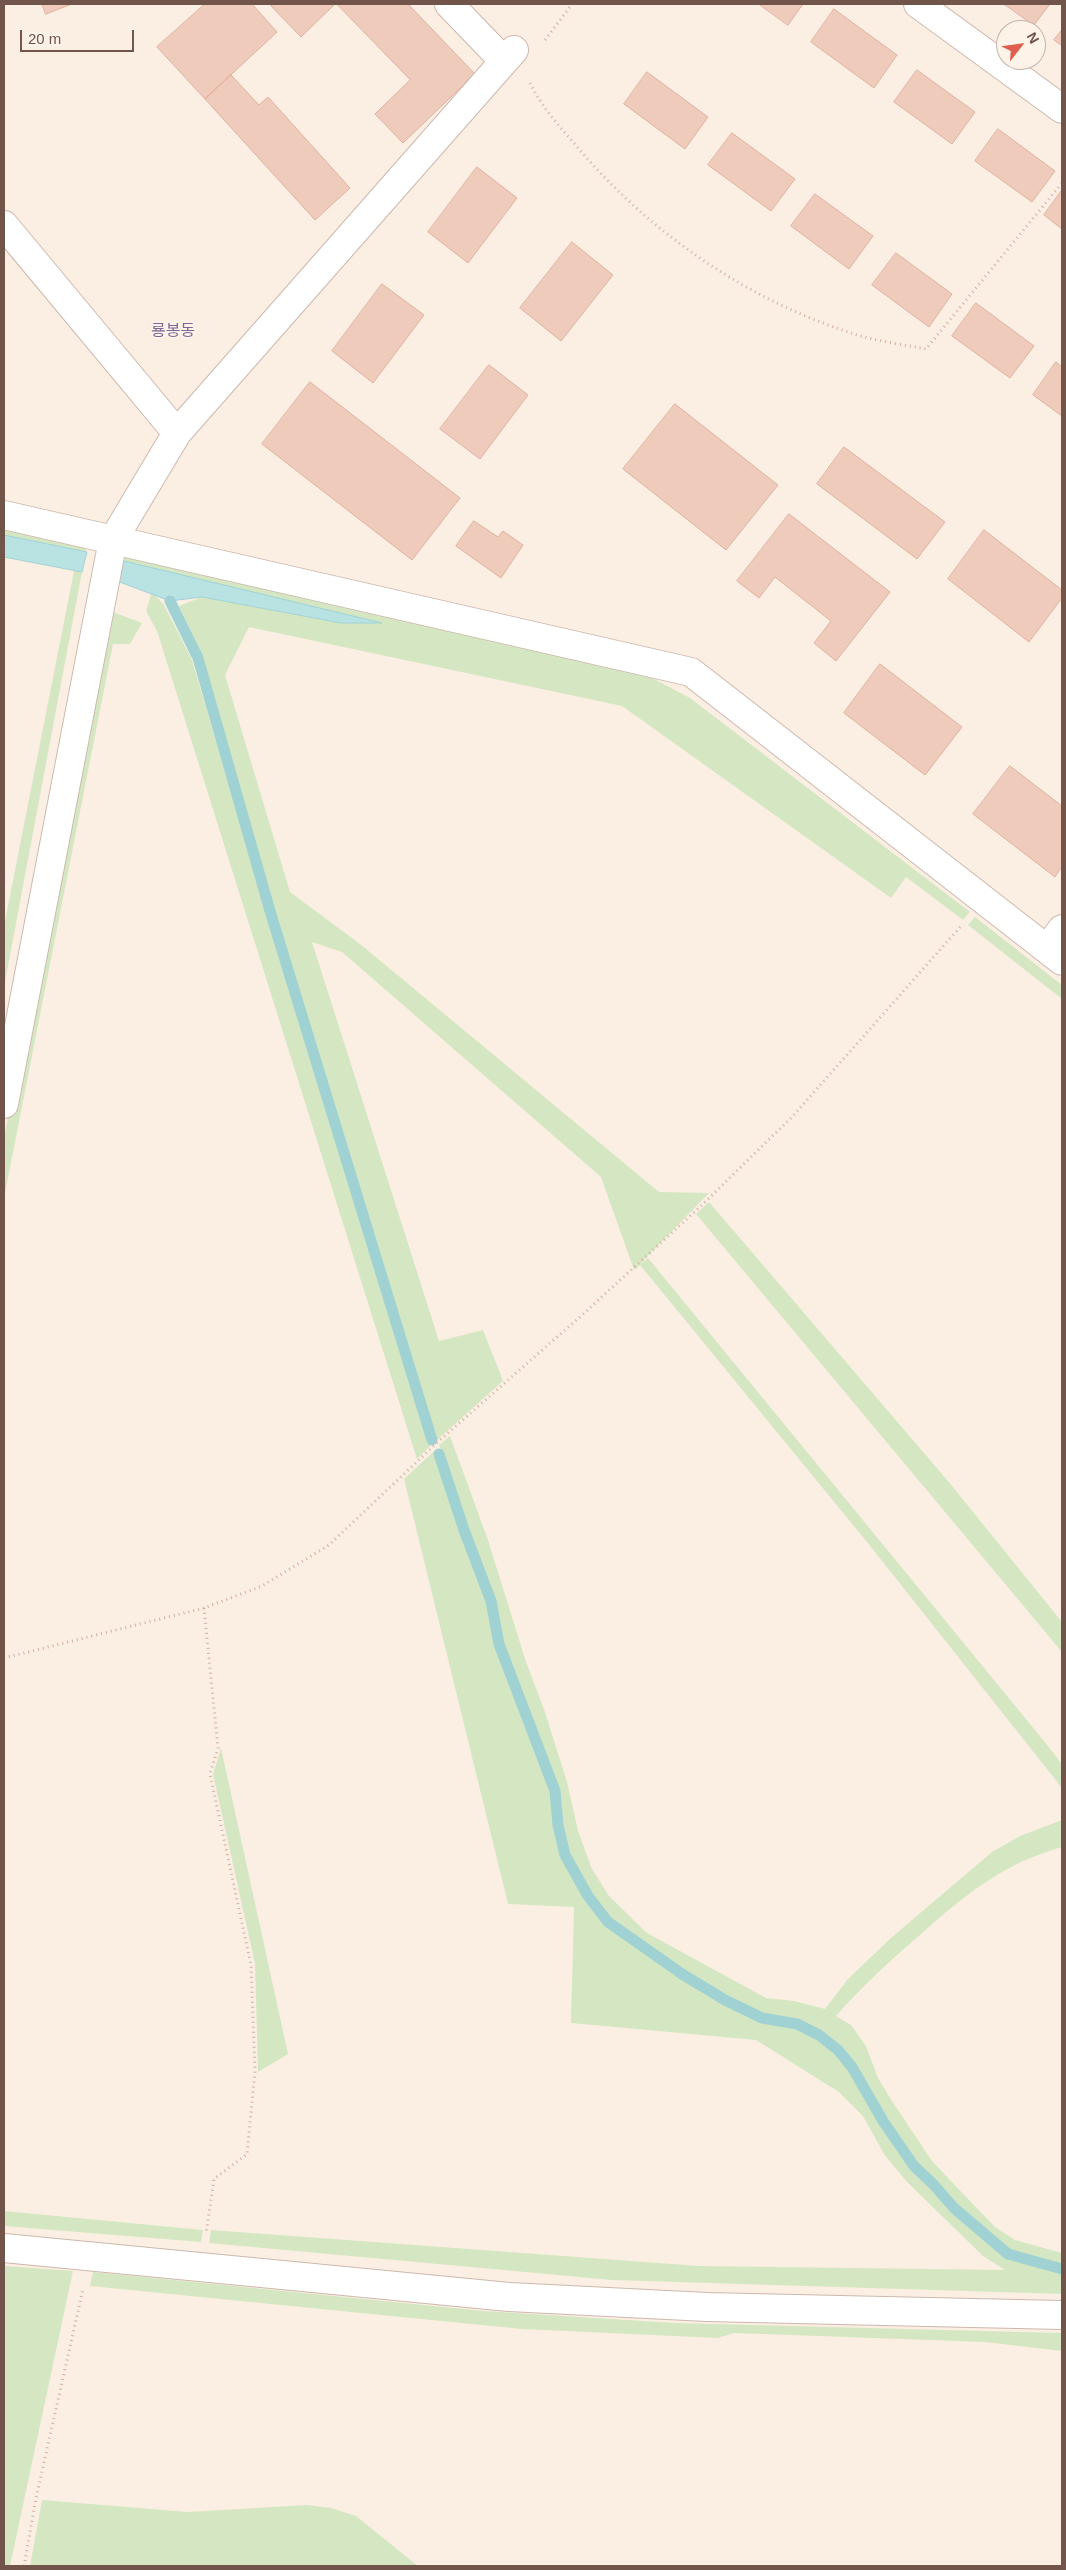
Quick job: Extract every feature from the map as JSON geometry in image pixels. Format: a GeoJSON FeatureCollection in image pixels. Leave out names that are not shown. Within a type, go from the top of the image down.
{"type":"FeatureCollection","features":[{"type":"Feature","properties":{"kind":"street"},"geometry":{"type":"LineString","coordinates":[[4,1104],[114,540],[177,433],[509,55],[450,4]]}},
{"type":"Feature","properties":{"kind":"street"},"geometry":{"type":"LineString","coordinates":[[918,4],[1062,109]]}},
{"type":"Feature","properties":{"kind":"street"},"geometry":{"type":"LineString","coordinates":[[4,225],[177,433]]}},
{"type":"Feature","properties":{"kind":"street"},"geometry":{"type":"LineString","coordinates":[[4,516],[691,672],[983,900],[1057,946]]}},
{"type":"Feature","properties":{"kind":"street"},"geometry":{"type":"LineString","coordinates":[[4,2248],[509,2297],[707,2307],[1062,2316]]}},
{"type":"Feature","properties":{"kind":"path"},"geometry":{"type":"LineString","coordinates":[[572,4],[538,48],[509,55],[538,101],[603,177],[682,246],[765,297],[849,333],[926,349],[1062,183]]}},
{"type":"Feature","properties":{"kind":"path"},"geometry":{"type":"LineString","coordinates":[[4,1658],[204,1608],[262,1586],[294,1568],[328,1545],[441,1439],[581,1316],[695,1211],[792,1117],[942,950],[983,900]]}},
{"type":"Feature","properties":{"kind":"path"},"geometry":{"type":"LineString","coordinates":[[202,2266],[214,2179],[247,2154],[255,2072],[251,1965],[210,1774],[218,1748],[204,1608]]}},
{"type":"Feature","properties":{"kind":"path"},"geometry":{"type":"LineString","coordinates":[[24,2566],[36,2498],[90,2255]]}},
{"type":"Feature","properties":{"kind":"green space"},"geometry":{"type":"Polygon","coordinates":[[[4,525],[79,541],[87,552],[4,535],[4,525]]]}},
{"type":"Feature","properties":{"kind":"green space"},"geometry":{"type":"Polygon","coordinates":[[[130,549],[627,669],[654,679],[690,698],[970,912],[963,920],[906,877],[891,898],[622,706],[249,627],[225,675],[290,892],[360,944],[659,1192],[709,1193],[640,1264],[648,1258],[1044,1741],[1062,1764],[1062,1788],[871,1547],[640,1265],[634,1270],[601,1177],[342,952],[312,942],[439,1341],[483,1330],[503,1381],[437,1440],[274,909],[203,656],[179,606],[202,597],[341,623],[192,578],[124,561],[130,549]]]}},
{"type":"Feature","properties":{"kind":"green space"},"geometry":{"type":"Polygon","coordinates":[[[74,571],[82,572],[4,987],[4,926],[74,571]]]}},
{"type":"Feature","properties":{"kind":"green space"},"geometry":{"type":"Polygon","coordinates":[[[152,592],[164,605],[192,660],[267,915],[431,1445],[417,1459],[157,631],[146,611],[152,592]]]}},
{"type":"Feature","properties":{"kind":"green space"},"geometry":{"type":"Polygon","coordinates":[[[110,611],[142,623],[130,644],[113,644],[4,1198],[4,1137],[110,611]]]}},
{"type":"Feature","properties":{"kind":"green space"},"geometry":{"type":"Polygon","coordinates":[[[975,917],[1062,985],[1062,999],[968,925],[975,917]]]}},
{"type":"Feature","properties":{"kind":"green space"},"geometry":{"type":"Polygon","coordinates":[[[709,1202],[948,1481],[1062,1622],[1062,1652],[696,1214],[709,1202]]]}},
{"type":"Feature","properties":{"kind":"green space"},"geometry":{"type":"Polygon","coordinates":[[[450,1436],[488,1540],[526,1662],[544,1709],[567,1782],[578,1831],[592,1869],[609,1896],[647,1933],[766,1998],[794,2001],[825,2009],[848,1979],[892,1937],[992,1852],[1020,1836],[1062,1820],[1062,1847],[1022,1862],[986,1882],[937,1920],[888,1963],[836,2016],[851,2025],[866,2046],[878,2078],[932,2161],[995,2227],[1015,2240],[1062,2253],[1062,2266],[1009,2251],[955,2206],[937,2183],[916,2164],[885,2119],[855,2065],[840,2048],[821,2033],[797,2022],[763,2015],[726,1997],[683,1971],[610,1921],[567,1854],[560,1824],[558,1790],[502,1644],[495,1600],[467,1529],[439,1445],[450,1436]]]}},
{"type":"Feature","properties":{"kind":"green space"},"geometry":{"type":"Polygon","coordinates":[[[434,1451],[489,1601],[496,1645],[552,1791],[555,1825],[562,1856],[606,1925],[680,1976],[724,2003],[761,2020],[796,2027],[818,2038],[836,2052],[850,2068],[880,2123],[912,2168],[952,2210],[1007,2256],[1062,2272],[1062,2294],[612,2280],[209,2243],[211,2230],[699,2266],[1005,2270],[983,2256],[906,2181],[884,2154],[863,2116],[839,2092],[756,2040],[571,2023],[574,1907],[508,1904],[404,1479],[434,1451]]]}},
{"type":"Feature","properties":{"kind":"green space"},"geometry":{"type":"Polygon","coordinates":[[[221,1748],[288,2054],[258,2072],[255,1964],[213,1774],[221,1748]]]}},
{"type":"Feature","properties":{"kind":"green space"},"geometry":{"type":"Polygon","coordinates":[[[4,2211],[203,2230],[201,2242],[4,2226],[4,2211]]]}},
{"type":"Feature","properties":{"kind":"green space"},"geometry":{"type":"Polygon","coordinates":[[[4,2266],[73,2271],[10,2566],[4,2566],[4,2266]]]}},
{"type":"Feature","properties":{"kind":"green space"},"geometry":{"type":"Polygon","coordinates":[[[93,2272],[484,2311],[675,2323],[1062,2333],[1062,2351],[985,2342],[734,2333],[718,2338],[522,2329],[90,2286],[93,2272]]]}},
{"type":"Feature","properties":{"kind":"green space"},"geometry":{"type":"Polygon","coordinates":[[[42,2500],[188,2512],[307,2505],[331,2508],[356,2516],[418,2566],[30,2566],[42,2500]]]}},
{"type":"Feature","properties":{"kind":"water"},"geometry":{"type":"Polygon","coordinates":[[[4,535],[87,552],[82,572],[4,557],[4,535]]]}},
{"type":"Feature","properties":{"kind":"water"},"geometry":{"type":"Polygon","coordinates":[[[124,561],[382,623],[341,623],[202,597],[170,601],[117,581],[124,561]]]}},
{"type":"Feature","properties":{"kind":"building"},"geometry":{"type":"Polygon","coordinates":[[[42,4],[72,4],[46,14],[42,4]]]}},
{"type":"Feature","properties":{"kind":"building"},"geometry":{"type":"Polygon","coordinates":[[[205,4],[252,4],[277,32],[205,99],[157,47],[205,4]]]}},
{"type":"Feature","properties":{"kind":"building"},"geometry":{"type":"Polygon","coordinates":[[[274,4],[335,4],[301,37],[271,6],[274,4]]]}},
{"type":"Feature","properties":{"kind":"building"},"geometry":{"type":"Polygon","coordinates":[[[337,4],[408,4],[475,74],[403,143],[375,114],[410,80],[337,4]]]}},
{"type":"Feature","properties":{"kind":"building"},"geometry":{"type":"Polygon","coordinates":[[[759,4],[803,4],[788,25],[759,4]]]}},
{"type":"Feature","properties":{"kind":"building"},"geometry":{"type":"Polygon","coordinates":[[[1004,4],[1050,4],[1038,20],[1027,20],[1004,4]]]}},
{"type":"Feature","properties":{"kind":"building"},"geometry":{"type":"Polygon","coordinates":[[[834,9],[897,55],[874,88],[811,42],[834,9]]]}},
{"type":"Feature","properties":{"kind":"building"},"geometry":{"type":"Polygon","coordinates":[[[1062,30],[1062,46],[1054,40],[1062,30]]]}},
{"type":"Feature","properties":{"kind":"building"},"geometry":{"type":"Polygon","coordinates":[[[917,70],[975,112],[952,144],[894,102],[917,70]]]}},
{"type":"Feature","properties":{"kind":"building"},"geometry":{"type":"Polygon","coordinates":[[[647,72],[708,117],[685,149],[624,104],[647,72]]]}},
{"type":"Feature","properties":{"kind":"building"},"geometry":{"type":"Polygon","coordinates":[[[231,75],[259,105],[268,97],[350,188],[315,220],[205,99],[231,75]]]}},
{"type":"Feature","properties":{"kind":"building"},"geometry":{"type":"Polygon","coordinates":[[[998,129],[1055,171],[1032,202],[975,161],[998,129]]]}},
{"type":"Feature","properties":{"kind":"building"},"geometry":{"type":"Polygon","coordinates":[[[732,133],[795,179],[771,211],[708,165],[732,133]]]}},
{"type":"Feature","properties":{"kind":"building"},"geometry":{"type":"Polygon","coordinates":[[[477,167],[517,198],[468,263],[428,232],[477,167]]]}},
{"type":"Feature","properties":{"kind":"building"},"geometry":{"type":"Polygon","coordinates":[[[1062,190],[1062,229],[1044,215],[1062,190]]]}},
{"type":"Feature","properties":{"kind":"building"},"geometry":{"type":"Polygon","coordinates":[[[815,194],[873,236],[849,269],[791,226],[815,194]]]}},
{"type":"Feature","properties":{"kind":"building"},"geometry":{"type":"Polygon","coordinates":[[[572,242],[613,275],[561,341],[520,308],[572,242]]]}},
{"type":"Feature","properties":{"kind":"building"},"geometry":{"type":"Polygon","coordinates":[[[896,253],[952,294],[929,327],[872,285],[896,253]]]}},
{"type":"Feature","properties":{"kind":"building"},"geometry":{"type":"Polygon","coordinates":[[[382,284],[424,315],[373,383],[332,351],[382,284]]]}},
{"type":"Feature","properties":{"kind":"building"},"geometry":{"type":"Polygon","coordinates":[[[976,303],[1034,346],[1010,378],[952,336],[976,303]]]}},
{"type":"Feature","properties":{"kind":"building"},"geometry":{"type":"Polygon","coordinates":[[[1056,362],[1062,367],[1062,416],[1033,395],[1056,362]]]}},
{"type":"Feature","properties":{"kind":"building"},"geometry":{"type":"Polygon","coordinates":[[[489,365],[528,395],[480,459],[440,429],[489,365]]]}},
{"type":"Feature","properties":{"kind":"building"},"geometry":{"type":"Polygon","coordinates":[[[310,382],[460,498],[412,560],[262,444],[310,382]]]}},
{"type":"Feature","properties":{"kind":"building"},"geometry":{"type":"Polygon","coordinates":[[[675,404],[778,485],[726,550],[623,469],[675,404]]]}},
{"type":"Feature","properties":{"kind":"building"},"geometry":{"type":"Polygon","coordinates":[[[844,447],[945,522],[917,559],[817,484],[844,447]]]}},
{"type":"Feature","properties":{"kind":"building"},"geometry":{"type":"Polygon","coordinates":[[[789,514],[890,592],[836,661],[814,643],[831,621],[775,577],[759,598],[737,581],[789,514]]]}},
{"type":"Feature","properties":{"kind":"building"},"geometry":{"type":"Polygon","coordinates":[[[474,521],[498,537],[503,531],[523,545],[501,578],[456,546],[474,521]]]}},
{"type":"Feature","properties":{"kind":"building"},"geometry":{"type":"Polygon","coordinates":[[[984,530],[1062,590],[1062,598],[1029,642],[948,579],[984,530]]]}},
{"type":"Feature","properties":{"kind":"building"},"geometry":{"type":"Polygon","coordinates":[[[880,664],[962,727],[925,775],[844,713],[880,664]]]}},
{"type":"Feature","properties":{"kind":"building"},"geometry":{"type":"Polygon","coordinates":[[[1010,766],[1062,806],[1062,866],[1055,877],[973,814],[1010,766]]]}},
{"type":"Feature","properties":{"kind":"waterway"},"geometry":{"type":"LineString","coordinates":[[170,601],[198,658],[270,911],[432,1440]]}},
{"type":"Feature","properties":{"kind":"waterway"},"geometry":{"type":"LineString","coordinates":[[439,1454],[464,1530],[491,1601],[499,1644],[555,1791],[558,1825],[565,1855],[588,1896],[608,1922],[682,1974],[725,2000],[762,2018],[797,2024],[819,2035],[838,2050],[852,2067],[883,2121],[914,2166],[954,2208],[1008,2254],[1062,2269]]}},
{"type":"Feature","properties":{"kind":"district","name":"룡봉동"},"geometry":{"type":"Point","coordinates":[173,332]}}]}
